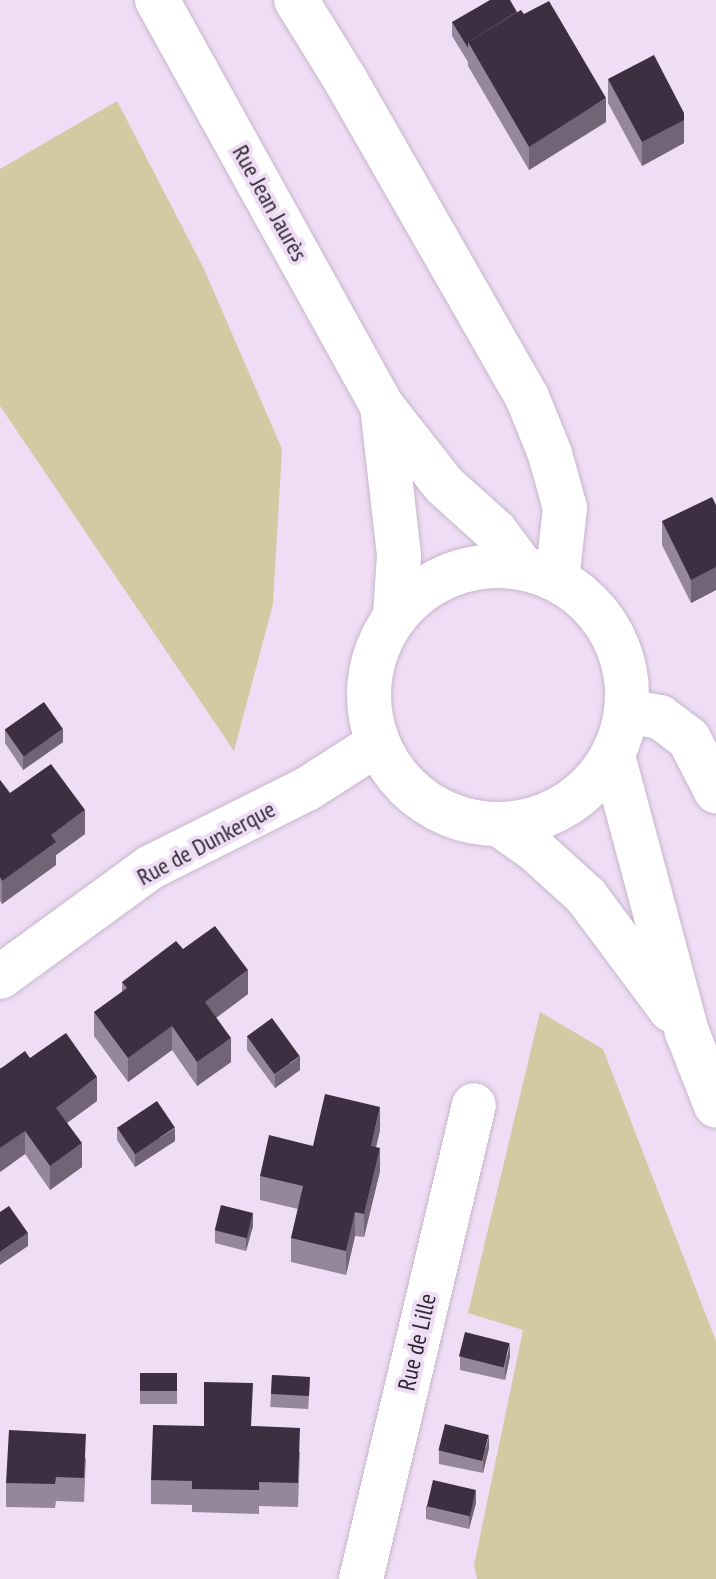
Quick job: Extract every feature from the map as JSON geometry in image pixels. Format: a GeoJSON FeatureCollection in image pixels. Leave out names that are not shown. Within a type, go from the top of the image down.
{"type":"FeatureCollection","features":[{"type":"Feature","properties":{"kind":"main road","name":"Rue Jean Jaurès"},"geometry":{"type":"LineString","coordinates":[[157,0],[382,406],[444,485],[540,574]]}},
{"type":"Feature","properties":{"kind":"main road"},"geometry":{"type":"LineString","coordinates":[[296,0],[346,81],[527,397],[550,454],[565,508],[540,574]]}},
{"type":"Feature","properties":{"kind":"main road","name":"Rue Jean Jaurès"},"geometry":{"type":"LineString","coordinates":[[382,406],[399,556],[395,615]]}},
{"type":"Feature","properties":{"kind":"main road"},"geometry":{"type":"LineString","coordinates":[[487,565],[540,574],[583,598],[605,621],[618,649],[627,680],[626,711],[613,756],[597,779],[565,805],[527,822],[500,825],[461,820],[426,804],[397,778],[377,744],[368,712],[368,677],[378,644],[395,615],[420,590],[452,573],[487,565]]}},
{"type":"Feature","properties":{"kind":"main road"},"geometry":{"type":"LineString","coordinates":[[626,711],[660,717],[689,739],[716,791]]}},
{"type":"Feature","properties":{"kind":"main road","name":"Rue de Dunkerque"},"geometry":{"type":"LineString","coordinates":[[0,977],[151,867],[307,789],[377,744]]}},
{"type":"Feature","properties":{"kind":"main road"},"geometry":{"type":"LineString","coordinates":[[613,756],[687,1032],[716,1106]]}},
{"type":"Feature","properties":{"kind":"main road"},"geometry":{"type":"LineString","coordinates":[[500,825],[532,847],[586,896],[687,1032]]}},
{"type":"Feature","properties":{"kind":"main road","name":"Rue de Lille"},"geometry":{"type":"LineString","coordinates":[[361,1579],[474,1105]]}},
{"type":"Feature","properties":{"kind":"shaded area"},"geometry":{"type":"Polygon","coordinates":[[[117,101],[204,269],[282,449],[273,604],[234,751],[0,406],[0,169],[117,101]]]}},
{"type":"Feature","properties":{"kind":"shaded area"},"geometry":{"type":"Polygon","coordinates":[[[540,1012],[603,1049],[716,1341],[716,1579],[477,1579],[474,1565],[523,1330],[468,1313],[540,1012]]]}},
{"type":"Feature","properties":{"kind":"building"},"geometry":{"type":"Polygon","coordinates":[[[490,0],[510,0],[517,12],[468,42],[468,48],[452,22],[490,0]]]}},
{"type":"Feature","properties":{"kind":"building"},"geometry":{"type":"Polygon","coordinates":[[[549,1],[606,98],[529,147],[468,42],[521,10],[524,14],[549,1]]]}},
{"type":"Feature","properties":{"kind":"building"},"geometry":{"type":"Polygon","coordinates":[[[654,55],[684,113],[684,120],[642,142],[608,79],[654,55]]]}},
{"type":"Feature","properties":{"kind":"building"},"geometry":{"type":"Polygon","coordinates":[[[712,497],[716,505],[716,567],[691,580],[662,521],[712,497]]]}},
{"type":"Feature","properties":{"kind":"building"},"geometry":{"type":"Polygon","coordinates":[[[44,702],[63,729],[24,757],[5,730],[44,702]]]}},
{"type":"Feature","properties":{"kind":"building"},"geometry":{"type":"Polygon","coordinates":[[[51,764],[85,810],[51,835],[56,842],[2,881],[0,780],[10,793],[51,764]]]}},
{"type":"Feature","properties":{"kind":"building"},"geometry":{"type":"Polygon","coordinates":[[[215,926],[248,970],[205,1002],[231,1038],[197,1062],[172,1026],[128,1058],[94,1012],[127,988],[122,982],[176,941],[183,949],[215,926]]]}},
{"type":"Feature","properties":{"kind":"building"},"geometry":{"type":"Polygon","coordinates":[[[272,1018],[300,1056],[275,1074],[247,1036],[272,1018]]]}},
{"type":"Feature","properties":{"kind":"building"},"geometry":{"type":"Polygon","coordinates":[[[66,1033],[97,1077],[56,1108],[82,1143],[50,1166],[25,1131],[0,1148],[0,1069],[25,1051],[30,1058],[66,1033]]]}},
{"type":"Feature","properties":{"kind":"building"},"geometry":{"type":"Polygon","coordinates":[[[325,1094],[380,1107],[371,1146],[380,1148],[364,1214],[355,1212],[346,1251],[291,1238],[303,1186],[260,1176],[269,1135],[313,1146],[325,1094]]]}},
{"type":"Feature","properties":{"kind":"building"},"geometry":{"type":"Polygon","coordinates":[[[157,1101],[175,1128],[135,1154],[117,1128],[157,1101]]]}},
{"type":"Feature","properties":{"kind":"building"},"geometry":{"type":"Polygon","coordinates":[[[221,1205],[253,1213],[247,1238],[215,1230],[221,1205]]]}},
{"type":"Feature","properties":{"kind":"building"},"geometry":{"type":"Polygon","coordinates":[[[9,1206],[28,1233],[0,1252],[0,1212],[9,1206]]]}},
{"type":"Feature","properties":{"kind":"building"},"geometry":{"type":"Polygon","coordinates":[[[465,1332],[510,1343],[504,1367],[459,1356],[465,1332]]]}},
{"type":"Feature","properties":{"kind":"building"},"geometry":{"type":"Polygon","coordinates":[[[140,1373],[177,1373],[177,1391],[140,1391],[140,1373]]]}},
{"type":"Feature","properties":{"kind":"building"},"geometry":{"type":"Polygon","coordinates":[[[272,1375],[310,1377],[309,1396],[271,1394],[272,1375]]]}},
{"type":"Feature","properties":{"kind":"building"},"geometry":{"type":"Polygon","coordinates":[[[204,1382],[253,1383],[251,1426],[300,1428],[298,1483],[259,1482],[259,1490],[192,1489],[192,1481],[151,1480],[153,1425],[204,1426],[204,1382]]]}},
{"type":"Feature","properties":{"kind":"building"},"geometry":{"type":"Polygon","coordinates":[[[445,1424],[489,1435],[482,1461],[438,1450],[445,1424]]]}},
{"type":"Feature","properties":{"kind":"building"},"geometry":{"type":"Polygon","coordinates":[[[9,1430],[86,1434],[84,1478],[56,1477],[55,1484],[6,1483],[9,1430]]]}},
{"type":"Feature","properties":{"kind":"building"},"geometry":{"type":"Polygon","coordinates":[[[433,1480],[476,1490],[470,1516],[427,1506],[433,1480]]]}}]}
